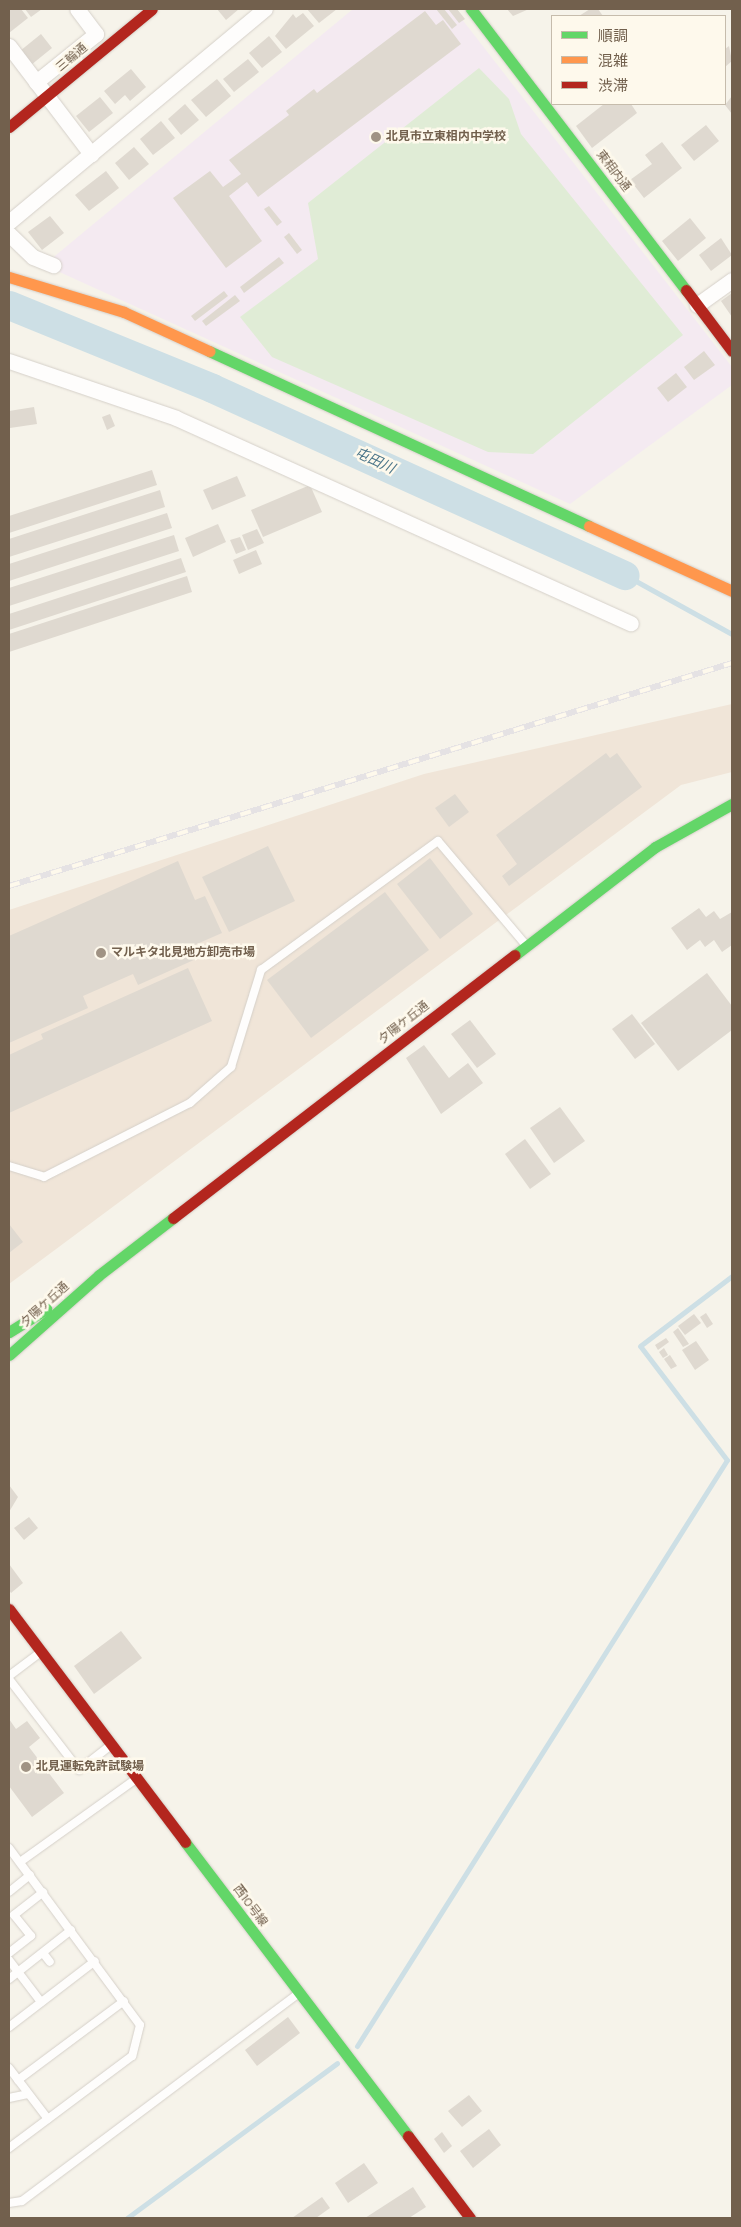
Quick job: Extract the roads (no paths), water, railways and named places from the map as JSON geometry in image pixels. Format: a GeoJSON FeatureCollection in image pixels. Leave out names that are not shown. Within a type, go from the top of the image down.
{"type":"FeatureCollection","features":[{"type":"Feature","properties":{"kind":"street"},"geometry":{"type":"LineString","coordinates":[[36,82],[96,34],[77,9]]}},
{"type":"Feature","properties":{"kind":"street","name":"三輪通"},"geometry":{"type":"LineString","coordinates":[[9,127],[152,9]]}},
{"type":"Feature","properties":{"kind":"street"},"geometry":{"type":"LineString","coordinates":[[9,222],[265,9]]}},
{"type":"Feature","properties":{"kind":"street","name":"東相内通"},"geometry":{"type":"LineString","coordinates":[[471,9],[732,351]]}},
{"type":"Feature","properties":{"kind":"street"},"geometry":{"type":"LineString","coordinates":[[9,46],[91,154]]}},
{"type":"Feature","properties":{"kind":"street"},"geometry":{"type":"LineString","coordinates":[[9,234],[34,257],[54,265]]}},
{"type":"Feature","properties":{"kind":"street"},"geometry":{"type":"LineString","coordinates":[[9,277],[124,312],[732,591]]}},
{"type":"Feature","properties":{"kind":"street"},"geometry":{"type":"LineString","coordinates":[[697,305],[732,280]]}},
{"type":"Feature","properties":{"kind":"street"},"geometry":{"type":"LineString","coordinates":[[9,360],[176,418],[631,623]]}},
{"type":"Feature","properties":{"kind":"street","name":"夕陽ケ丘通"},"geometry":{"type":"LineString","coordinates":[[9,1355],[99,1275],[655,847],[732,804]]}},
{"type":"Feature","properties":{"kind":"street","name":"夕陽ケ丘通"},"geometry":{"type":"LineString","coordinates":[[9,1332],[99,1275]]}},
{"type":"Feature","properties":{"kind":"street","name":"西10号線"},"geometry":{"type":"LineString","coordinates":[[9,1609],[470,2218]]}},
{"type":"Feature","properties":{"kind":"lane"},"geometry":{"type":"LineString","coordinates":[[9,1166],[44,1177],[190,1103],[231,1067],[260,970],[438,841],[526,946]]}},
{"type":"Feature","properties":{"kind":"lane"},"geometry":{"type":"LineString","coordinates":[[41,1652],[9,1678],[78,1770],[111,1745]]}},
{"type":"Feature","properties":{"kind":"lane"},"geometry":{"type":"LineString","coordinates":[[20,1862],[136,1779]]}},
{"type":"Feature","properties":{"kind":"lane"},"geometry":{"type":"LineString","coordinates":[[9,1848],[124,2000],[140,2025],[132,2056],[9,2148]]}},
{"type":"Feature","properties":{"kind":"lane"},"geometry":{"type":"LineString","coordinates":[[9,1892],[30,1875]]}},
{"type":"Feature","properties":{"kind":"lane"},"geometry":{"type":"LineString","coordinates":[[9,1953],[30,1936],[14,1915],[43,1892]]}},
{"type":"Feature","properties":{"kind":"lane"},"geometry":{"type":"LineString","coordinates":[[9,1979],[72,1930]]}},
{"type":"Feature","properties":{"kind":"lane"},"geometry":{"type":"LineString","coordinates":[[43,1953],[50,1962]]}},
{"type":"Feature","properties":{"kind":"lane"},"geometry":{"type":"LineString","coordinates":[[9,1960],[41,2002]]}},
{"type":"Feature","properties":{"kind":"lane"},"geometry":{"type":"LineString","coordinates":[[9,2027],[95,1961]]}},
{"type":"Feature","properties":{"kind":"lane"},"geometry":{"type":"LineString","coordinates":[[9,2203],[22,2201],[299,1993]]}},
{"type":"Feature","properties":{"kind":"lane"},"geometry":{"type":"LineString","coordinates":[[18,2080],[124,2000]]}},
{"type":"Feature","properties":{"kind":"lane"},"geometry":{"type":"LineString","coordinates":[[9,2068],[48,2119]]}},
{"type":"Feature","properties":{"kind":"lane"},"geometry":{"type":"LineString","coordinates":[[9,2098],[28,2094]]}},
{"type":"Feature","properties":{"kind":"waterway","name":"屯田川"},"geometry":{"type":"LineString","coordinates":[[9,305],[212,388],[625,575]]}},
{"type":"Feature","properties":{"kind":"waterway","name":"屯田川"},"geometry":{"type":"LineString","coordinates":[[625,575],[732,634]]}},
{"type":"Feature","properties":{"kind":"waterway"},"geometry":{"type":"LineString","coordinates":[[357,2046],[727,1460],[640,1346],[732,1276]]}},
{"type":"Feature","properties":{"kind":"waterway"},"geometry":{"type":"LineString","coordinates":[[127,2218],[337,2063]]}},
{"type":"Feature","properties":{"kind":"railway"},"geometry":{"type":"LineString","coordinates":[[9,886],[732,663]]}},
{"type":"Feature","properties":{"kind":"place","name":"北見市立東相内中学校"},"geometry":{"type":"Point","coordinates":[376,137]}},
{"type":"Feature","properties":{"kind":"place","name":"マルキタ北見地方卸売市場"},"geometry":{"type":"Point","coordinates":[101,953]}},
{"type":"Feature","properties":{"kind":"place","name":"北見運転免許試験場"},"geometry":{"type":"Point","coordinates":[26,1767]}}]}
